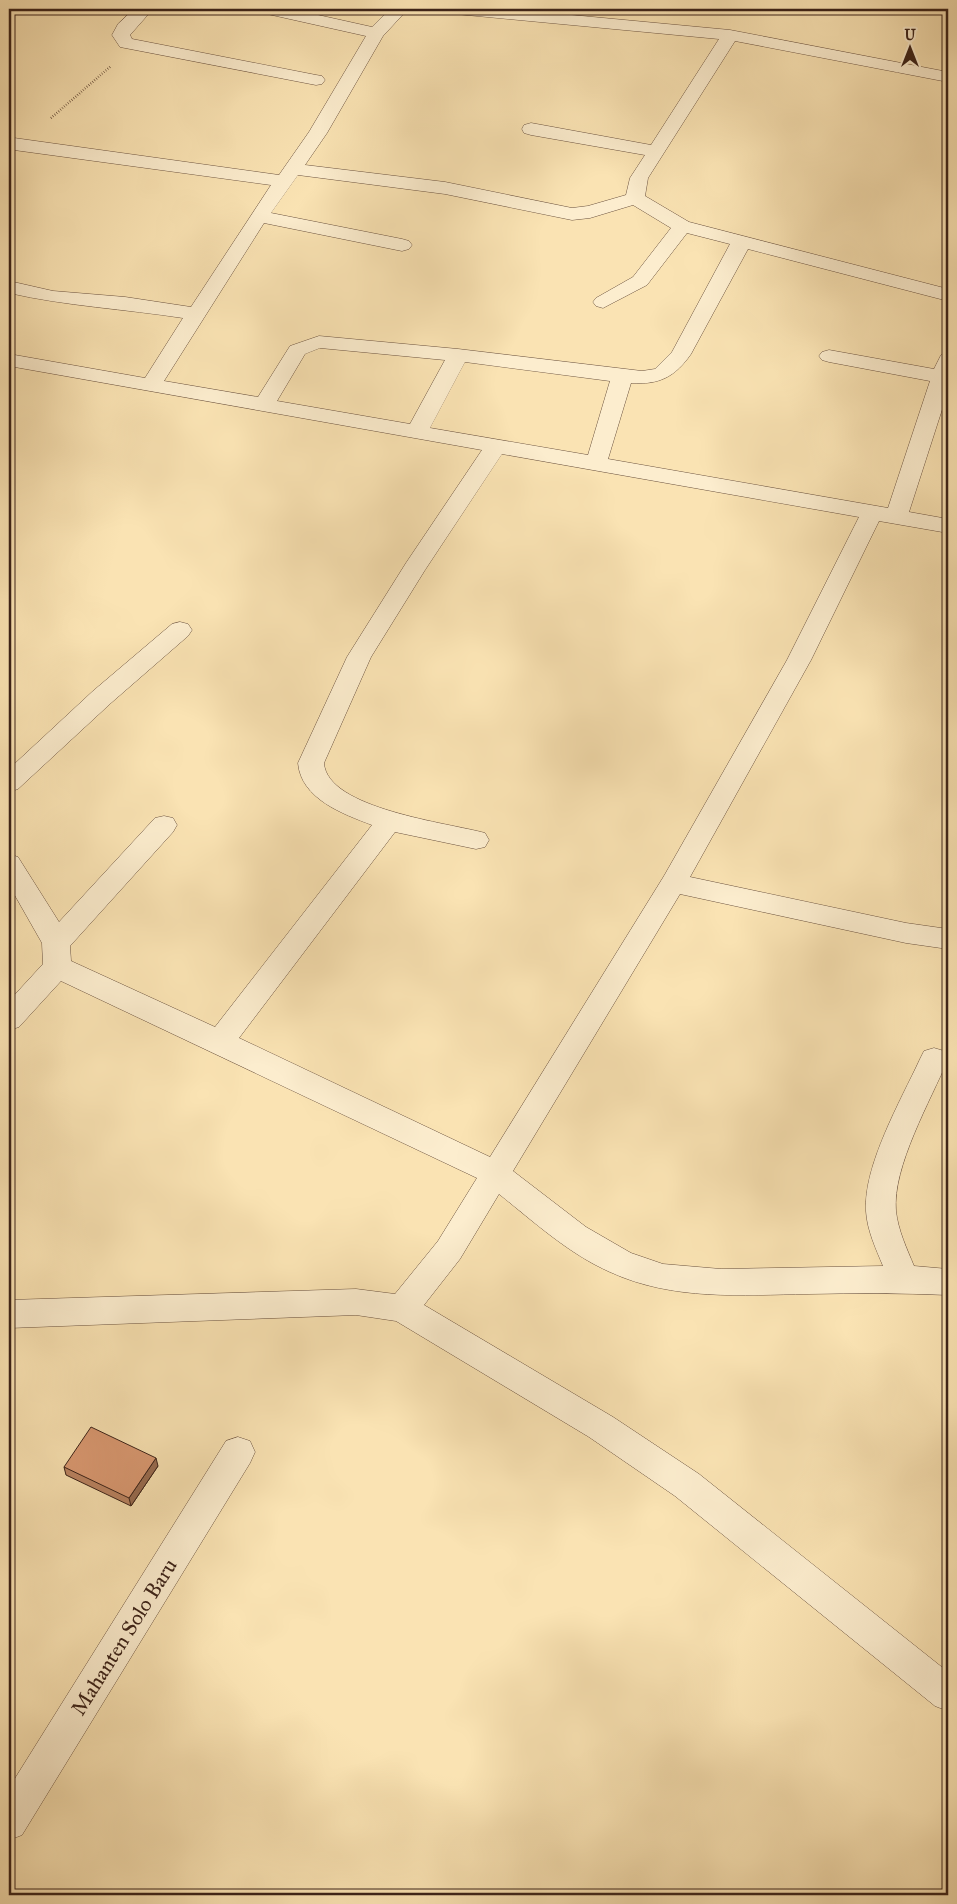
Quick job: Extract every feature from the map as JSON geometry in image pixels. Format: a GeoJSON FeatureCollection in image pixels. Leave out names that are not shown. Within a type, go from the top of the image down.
{"type":"FeatureCollection","features":[{"type":"Feature","properties":{"kind":"street"},"geometry":{"type":"LineString","coordinates":[[144,9],[124,28],[120,35],[126,43],[316,80]]}},
{"type":"Feature","properties":{"kind":"street"},"geometry":{"type":"LineString","coordinates":[[269,9],[376,33]]}},
{"type":"Feature","properties":{"kind":"street"},"geometry":{"type":"LineString","coordinates":[[151,385],[259,216],[318,133],[376,33],[398,9]]}},
{"type":"Feature","properties":{"kind":"street"},"geometry":{"type":"LineString","coordinates":[[456,9],[730,34],[948,77]]}},
{"type":"Feature","properties":{"kind":"street"},"geometry":{"type":"LineString","coordinates":[[635,198],[639,178],[730,34]]}},
{"type":"Feature","properties":{"kind":"street"},"geometry":{"type":"LineString","coordinates":[[531,128],[656,152]]}},
{"type":"Feature","properties":{"kind":"street"},"geometry":{"type":"LineString","coordinates":[[11,145],[35,131]]}},
{"type":"Feature","properties":{"kind":"street"},"geometry":{"type":"LineString","coordinates":[[11,145],[288,175],[445,188],[572,214],[590,212],[635,198],[682,226],[948,295]]}},
{"type":"Feature","properties":{"kind":"street"},"geometry":{"type":"LineString","coordinates":[[259,216],[402,245]]}},
{"type":"Feature","properties":{"kind":"street"},"geometry":{"type":"LineString","coordinates":[[603,302],[640,281],[682,226]]}},
{"type":"Feature","properties":{"kind":"street"},"geometry":{"type":"LineString","coordinates":[[264,405],[297,350],[319,342],[458,355],[622,376],[647,377],[669,370],[681,354],[742,241]]}},
{"type":"Feature","properties":{"kind":"street"},"geometry":{"type":"LineString","coordinates":[[9,287],[54,297],[125,303],[195,314]]}},
{"type":"Feature","properties":{"kind":"street"},"geometry":{"type":"LineString","coordinates":[[416,432],[458,355]]}},
{"type":"Feature","properties":{"kind":"street"},"geometry":{"type":"LineString","coordinates":[[402,1308],[449,1250],[672,883],[884,515],[945,368],[829,356]]}},
{"type":"Feature","properties":{"kind":"street"},"geometry":{"type":"LineString","coordinates":[[9,360],[948,526]]}},
{"type":"Feature","properties":{"kind":"street"},"geometry":{"type":"LineString","coordinates":[[596,464],[622,376]]}},
{"type":"Feature","properties":{"kind":"street"},"geometry":{"type":"LineString","coordinates":[[476,840],[389,821],[365,812],[325,790],[314,781],[310,768],[311,762],[359,657],[414,568],[496,446]]}},
{"type":"Feature","properties":{"kind":"street"},"geometry":{"type":"LineString","coordinates":[[9,783],[102,696],[180,630]]}},
{"type":"Feature","properties":{"kind":"street"},"geometry":{"type":"LineString","coordinates":[[220,1042],[389,821]]}},
{"type":"Feature","properties":{"kind":"street"},"geometry":{"type":"LineString","coordinates":[[9,1019],[56,955],[164,825]]}},
{"type":"Feature","properties":{"kind":"street"},"geometry":{"type":"LineString","coordinates":[[9,864],[39,910],[56,955],[220,1042],[496,1174],[575,1236],[621,1263],[663,1277],[722,1282],[903,1279],[948,1282]]}},
{"type":"Feature","properties":{"kind":"street"},"geometry":{"type":"LineString","coordinates":[[672,883],[906,933],[948,939]]}},
{"type":"Feature","properties":{"kind":"street"},"geometry":{"type":"LineString","coordinates":[[903,1279],[886,1233],[881,1209],[887,1169],[934,1059]]}},
{"type":"Feature","properties":{"kind":"street"},"geometry":{"type":"LineString","coordinates":[[9,1314],[356,1302],[402,1308],[601,1427],[687,1485],[948,1694]]}},
{"type":"Feature","properties":{"kind":"street","name":"Mahanten Solo Baru"},"geometry":{"type":"LineString","coordinates":[[9,1822],[238,1452]]}},
{"type":"Feature","properties":{"kind":"path"},"geometry":{"type":"LineString","coordinates":[[35,131],[134,46]]}},
{"type":"Feature","properties":{"kind":"building"},"geometry":{"type":"Polygon","coordinates":[[[91,1427],[156,1458],[129,1498],[64,1467],[91,1427]]]}}]}
